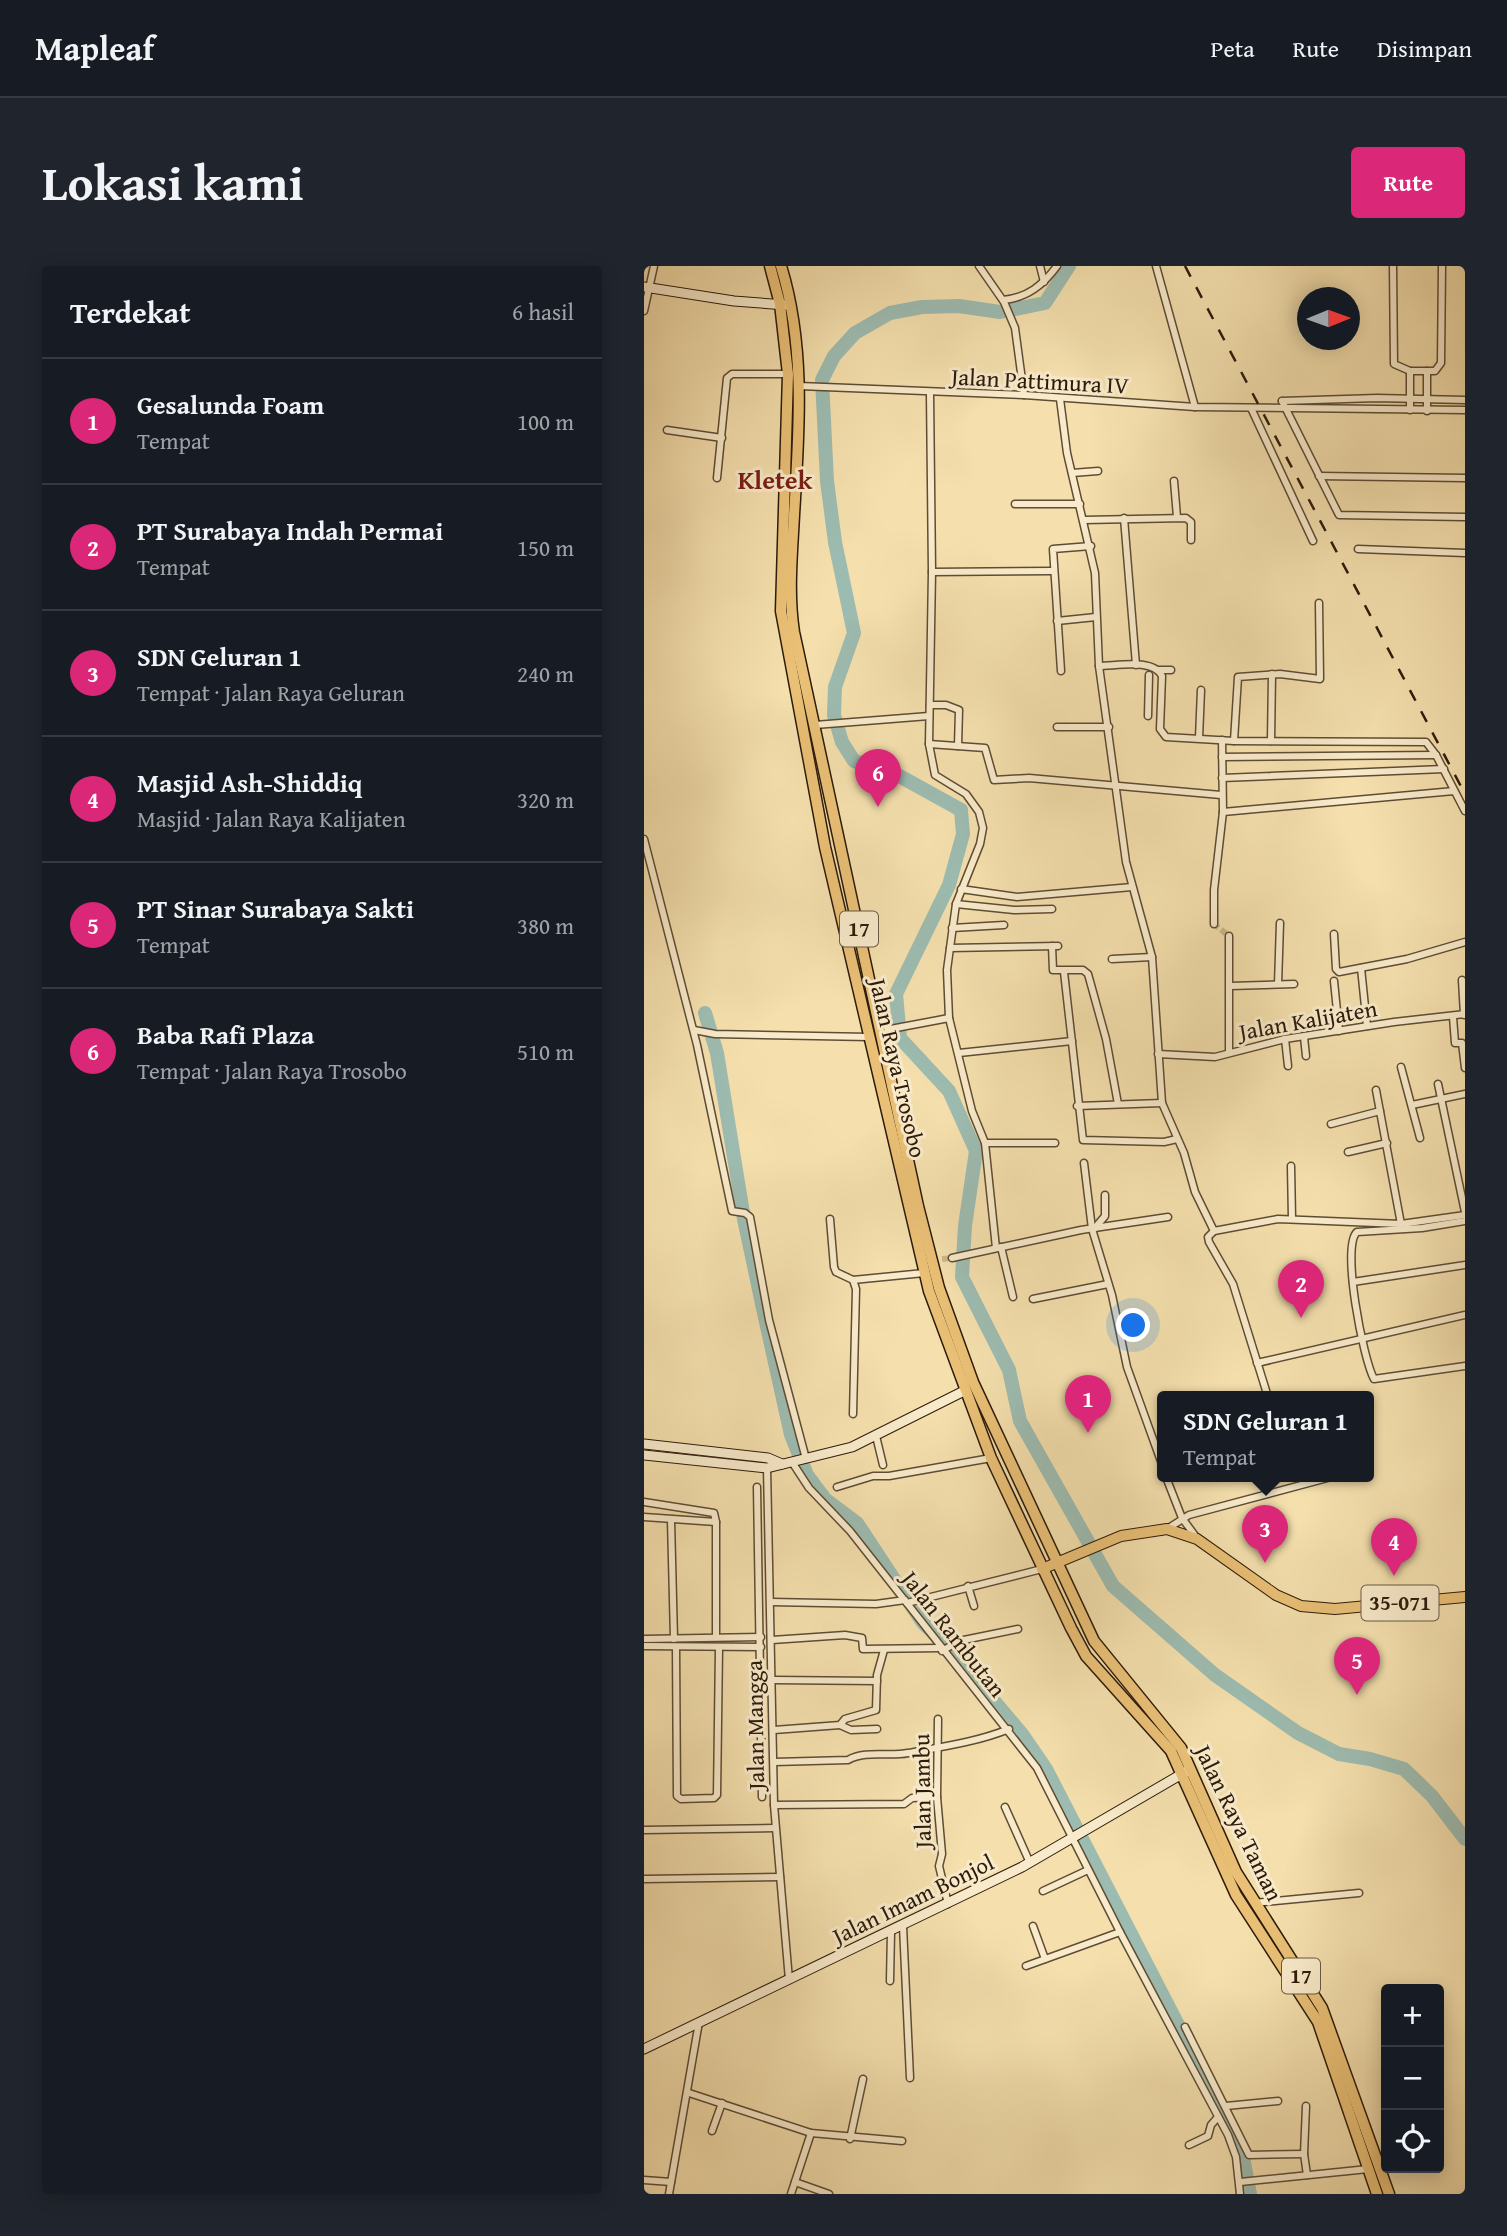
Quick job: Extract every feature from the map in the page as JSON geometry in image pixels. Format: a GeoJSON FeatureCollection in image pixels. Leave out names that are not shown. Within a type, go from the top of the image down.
{"type":"FeatureCollection","features":[{"type":"Feature","properties":{"kind":"highway","name":"Jalan Raya Trosobo"},"geometry":{"type":"LineString","coordinates":[[770,266],[786,305],[788,374],[781,611],[825,847],[924,1273],[964,1391],[991,1458],[1042,1569]]}},
{"type":"Feature","properties":{"kind":"highway","name":"Jalan Raya Trosobo"},"geometry":{"type":"LineString","coordinates":[[781,266],[799,386],[790,601],[819,724],[840,843],[937,1260],[973,1382],[1055,1563]]}},
{"type":"Feature","properties":{"kind":"highway"},"geometry":{"type":"LineString","coordinates":[[823,834],[834,834],[838,830]]}},
{"type":"Feature","properties":{"kind":"highway"},"geometry":{"type":"LineString","coordinates":[[825,847],[840,843]]}},
{"type":"Feature","properties":{"kind":"highway","name":"Jalan Raya Taman"},"geometry":{"type":"LineString","coordinates":[[1055,1563],[1094,1641],[1175,1741],[1236,1895],[1318,2022],[1377,2194]]}},
{"type":"Feature","properties":{"kind":"highway","name":"Jalan Raya Taman"},"geometry":{"type":"LineString","coordinates":[[1042,1569],[1086,1656],[1187,1771],[1253,1903],[1313,1993],[1330,2024],[1389,2194]]}},
{"type":"Feature","properties":{"kind":"main road","name":"35-071"},"geometry":{"type":"LineString","coordinates":[[1042,1569],[1100,1543],[1143,1531],[1167,1529],[1197,1539],[1276,1595],[1301,1606],[1335,1609],[1465,1597]]}},
{"type":"Feature","properties":{"kind":"street"},"geometry":{"type":"LineString","coordinates":[[644,311],[646,287],[654,266]]}},
{"type":"Feature","properties":{"kind":"street"},"geometry":{"type":"LineString","coordinates":[[979,266],[1003,301],[1015,328],[1024,395]]}},
{"type":"Feature","properties":{"kind":"street"},"geometry":{"type":"LineString","coordinates":[[1040,266],[1044,282]]}},
{"type":"Feature","properties":{"kind":"street"},"geometry":{"type":"LineString","coordinates":[[1003,301],[1020,298],[1044,282],[1057,266]]}},
{"type":"Feature","properties":{"kind":"street"},"geometry":{"type":"LineString","coordinates":[[1156,266],[1195,407]]}},
{"type":"Feature","properties":{"kind":"street"},"geometry":{"type":"LineString","coordinates":[[1393,266],[1394,364],[1410,372],[1435,371],[1441,363],[1442,266]]}},
{"type":"Feature","properties":{"kind":"street"},"geometry":{"type":"LineString","coordinates":[[646,287],[734,301],[786,305]]}},
{"type":"Feature","properties":{"kind":"street"},"geometry":{"type":"LineString","coordinates":[[1427,371],[1427,411]]}},
{"type":"Feature","properties":{"kind":"street"},"geometry":{"type":"LineString","coordinates":[[1410,372],[1410,410]]}},
{"type":"Feature","properties":{"kind":"street"},"geometry":{"type":"LineString","coordinates":[[717,478],[729,375],[788,374]]}},
{"type":"Feature","properties":{"kind":"street","name":"Jalan Pattimura IV"},"geometry":{"type":"LineString","coordinates":[[799,386],[930,394],[1024,395],[1195,407],[1251,408],[1282,405]]}},
{"type":"Feature","properties":{"kind":"street"},"geometry":{"type":"LineString","coordinates":[[930,394],[932,572],[929,744],[935,775],[966,794],[979,812],[983,828],[980,844],[956,904],[947,970],[950,1018],[972,1111],[985,1147],[998,1247],[1013,1297]]}},
{"type":"Feature","properties":{"kind":"street"},"geometry":{"type":"LineString","coordinates":[[1060,399],[1072,473],[1091,546],[1095,573],[1099,666],[1115,784],[1132,887],[1152,957],[1162,1103],[1184,1153],[1195,1192],[1214,1231]]}},
{"type":"Feature","properties":{"kind":"street"},"geometry":{"type":"LineString","coordinates":[[1282,405],[1349,399],[1465,400]]}},
{"type":"Feature","properties":{"kind":"street"},"geometry":{"type":"LineString","coordinates":[[1349,399],[1350,409]]}},
{"type":"Feature","properties":{"kind":"street"},"geometry":{"type":"LineString","coordinates":[[1282,405],[1350,409],[1465,410]]}},
{"type":"Feature","properties":{"kind":"street"},"geometry":{"type":"LineString","coordinates":[[1282,405],[1339,515],[1465,517]]}},
{"type":"Feature","properties":{"kind":"street"},"geometry":{"type":"LineString","coordinates":[[1251,408],[1313,541]]}},
{"type":"Feature","properties":{"kind":"street"},"geometry":{"type":"LineString","coordinates":[[667,430],[722,438]]}},
{"type":"Feature","properties":{"kind":"street"},"geometry":{"type":"LineString","coordinates":[[1072,473],[1098,471]]}},
{"type":"Feature","properties":{"kind":"street"},"geometry":{"type":"LineString","coordinates":[[1319,476],[1465,478]]}},
{"type":"Feature","properties":{"kind":"street"},"geometry":{"type":"LineString","coordinates":[[1174,481],[1177,517]]}},
{"type":"Feature","properties":{"kind":"street"},"geometry":{"type":"LineString","coordinates":[[1015,504],[1080,504]]}},
{"type":"Feature","properties":{"kind":"street"},"geometry":{"type":"LineString","coordinates":[[1084,520],[1177,517],[1191,522],[1191,540]]}},
{"type":"Feature","properties":{"kind":"street"},"geometry":{"type":"LineString","coordinates":[[1124,518],[1140,665],[1149,675],[1162,682]]}},
{"type":"Feature","properties":{"kind":"street"},"geometry":{"type":"LineString","coordinates":[[1061,671],[1053,549],[1091,546]]}},
{"type":"Feature","properties":{"kind":"street"},"geometry":{"type":"LineString","coordinates":[[1358,550],[1465,553]]}},
{"type":"Feature","properties":{"kind":"street"},"geometry":{"type":"LineString","coordinates":[[932,572],[1053,571]]}},
{"type":"Feature","properties":{"kind":"street"},"geometry":{"type":"LineString","coordinates":[[1234,741],[1238,677],[1272,674],[1320,679],[1319,603]]}},
{"type":"Feature","properties":{"kind":"street"},"geometry":{"type":"LineString","coordinates":[[1057,621],[1096,617]]}},
{"type":"Feature","properties":{"kind":"street"},"geometry":{"type":"LineString","coordinates":[[1099,666],[1140,665],[1171,670]]}},
{"type":"Feature","properties":{"kind":"street"},"geometry":{"type":"LineString","coordinates":[[1159,670],[1162,682],[1162,736],[1234,741],[1420,742],[1430,746],[1436,755],[1465,811]]}},
{"type":"Feature","properties":{"kind":"street"},"geometry":{"type":"LineString","coordinates":[[1271,741],[1272,674]]}},
{"type":"Feature","properties":{"kind":"street"},"geometry":{"type":"LineString","coordinates":[[1147,716],[1149,675]]}},
{"type":"Feature","properties":{"kind":"street"},"geometry":{"type":"LineString","coordinates":[[1199,738],[1201,690]]}},
{"type":"Feature","properties":{"kind":"street"},"geometry":{"type":"LineString","coordinates":[[930,705],[946,705],[960,710],[958,746]]}},
{"type":"Feature","properties":{"kind":"street"},"geometry":{"type":"LineString","coordinates":[[819,724],[929,716]]}},
{"type":"Feature","properties":{"kind":"street"},"geometry":{"type":"LineString","coordinates":[[1057,727],[1109,727]]}},
{"type":"Feature","properties":{"kind":"street"},"geometry":{"type":"LineString","coordinates":[[1214,924],[1214,890],[1223,812],[1222,740]]}},
{"type":"Feature","properties":{"kind":"street"},"geometry":{"type":"LineString","coordinates":[[929,744],[985,748],[994,780],[1029,778],[1221,794]]}},
{"type":"Feature","properties":{"kind":"street"},"geometry":{"type":"LineString","coordinates":[[1222,757],[1436,755]]}},
{"type":"Feature","properties":{"kind":"street"},"geometry":{"type":"LineString","coordinates":[[1222,778],[1444,769]]}},
{"type":"Feature","properties":{"kind":"street"},"geometry":{"type":"LineString","coordinates":[[1223,812],[1454,791]]}},
{"type":"Feature","properties":{"kind":"street","name":"Jalan Rambutan"},"geometry":{"type":"LineString","coordinates":[[644,839],[694,1030],[732,1211],[750,1217],[796,1461],[809,1488],[850,1531],[909,1602],[1037,1768],[1079,1835],[1088,1870],[1120,1932],[1204,2077]]}},
{"type":"Feature","properties":{"kind":"street"},"geometry":{"type":"LineString","coordinates":[[961,889],[1017,897],[1132,887]]}},
{"type":"Feature","properties":{"kind":"street"},"geometry":{"type":"LineString","coordinates":[[956,904],[1006,909],[1052,909]]}},
{"type":"Feature","properties":{"kind":"street"},"geometry":{"type":"LineString","coordinates":[[1278,984],[1280,923]]}},
{"type":"Feature","properties":{"kind":"street"},"geometry":{"type":"LineString","coordinates":[[952,928],[1004,925]]}},
{"type":"Feature","properties":{"kind":"street"},"geometry":{"type":"LineString","coordinates":[[1334,934],[1337,970],[1407,959],[1465,942]]}},
{"type":"Feature","properties":{"kind":"street"},"geometry":{"type":"LineString","coordinates":[[1229,936],[1229,1052]]}},
{"type":"Feature","properties":{"kind":"street"},"geometry":{"type":"LineString","coordinates":[[950,948],[1055,946],[1052,968],[1064,972],[1083,970],[1088,974],[1106,1039],[1118,1104]]}},
{"type":"Feature","properties":{"kind":"street"},"geometry":{"type":"LineString","coordinates":[[1112,959],[1152,957]]}},
{"type":"Feature","properties":{"kind":"street"},"geometry":{"type":"LineString","coordinates":[[1361,968],[1367,1026]]}},
{"type":"Feature","properties":{"kind":"street"},"geometry":{"type":"LineString","coordinates":[[1064,972],[1081,1137],[1086,1142],[1179,1142]]}},
{"type":"Feature","properties":{"kind":"street"},"geometry":{"type":"LineString","coordinates":[[1462,980],[1464,1015]]}},
{"type":"Feature","properties":{"kind":"street"},"geometry":{"type":"LineString","coordinates":[[1334,981],[1339,1031]]}},
{"type":"Feature","properties":{"kind":"street"},"geometry":{"type":"LineString","coordinates":[[1230,986],[1294,984]]}},
{"type":"Feature","properties":{"kind":"street","name":"Jalan Kalijaten"},"geometry":{"type":"LineString","coordinates":[[1158,1054],[1215,1057],[1285,1039],[1464,1015]]}},
{"type":"Feature","properties":{"kind":"street"},"geometry":{"type":"LineString","coordinates":[[1453,1017],[1455,1043],[1462,1043],[1465,1068]]}},
{"type":"Feature","properties":{"kind":"street"},"geometry":{"type":"LineString","coordinates":[[885,1030],[950,1018]]}},
{"type":"Feature","properties":{"kind":"street"},"geometry":{"type":"LineString","coordinates":[[694,1030],[715,1034],[869,1037]]}},
{"type":"Feature","properties":{"kind":"street"},"geometry":{"type":"LineString","coordinates":[[1304,1037],[1306,1056]]}},
{"type":"Feature","properties":{"kind":"street"},"geometry":{"type":"LineString","coordinates":[[1285,1039],[1288,1066]]}},
{"type":"Feature","properties":{"kind":"street"},"geometry":{"type":"LineString","coordinates":[[959,1053],[1072,1041]]}},
{"type":"Feature","properties":{"kind":"street"},"geometry":{"type":"LineString","coordinates":[[1401,1068],[1420,1138]]}},
{"type":"Feature","properties":{"kind":"street"},"geometry":{"type":"LineString","coordinates":[[1266,1391],[1233,1284],[1209,1242],[1209,1235],[1214,1231],[1272,1219],[1401,1224],[1465,1214],[1438,1084]]}},
{"type":"Feature","properties":{"kind":"street"},"geometry":{"type":"LineString","coordinates":[[1376,1090],[1401,1224]]}},
{"type":"Feature","properties":{"kind":"street"},"geometry":{"type":"LineString","coordinates":[[1412,1105],[1465,1094]]}},
{"type":"Feature","properties":{"kind":"street"},"geometry":{"type":"LineString","coordinates":[[1077,1106],[1162,1103]]}},
{"type":"Feature","properties":{"kind":"street"},"geometry":{"type":"LineString","coordinates":[[1331,1124],[1380,1111]]}},
{"type":"Feature","properties":{"kind":"street"},"geometry":{"type":"LineString","coordinates":[[985,1147],[1055,1143]]}},
{"type":"Feature","properties":{"kind":"street"},"geometry":{"type":"LineString","coordinates":[[1348,1152],[1387,1143]]}},
{"type":"Feature","properties":{"kind":"street"},"geometry":{"type":"LineString","coordinates":[[1084,1163],[1093,1229],[1127,1367],[1157,1450]]}},
{"type":"Feature","properties":{"kind":"street"},"geometry":{"type":"LineString","coordinates":[[1291,1166],[1292,1219]]}},
{"type":"Feature","properties":{"kind":"street"},"geometry":{"type":"LineString","coordinates":[[1093,1229],[1105,1216],[1105,1195]]}},
{"type":"Feature","properties":{"kind":"street"},"geometry":{"type":"LineString","coordinates":[[953,1258],[998,1247],[1168,1217]]}},
{"type":"Feature","properties":{"kind":"street"},"geometry":{"type":"LineString","coordinates":[[830,1219],[836,1272],[853,1280],[924,1273]]}},
{"type":"Feature","properties":{"kind":"street"},"geometry":{"type":"LineString","coordinates":[[1465,1221],[1355,1233],[1353,1282],[1361,1338],[1372,1376],[1377,1381],[1465,1366]]}},
{"type":"Feature","properties":{"kind":"street"},"geometry":{"type":"LineString","coordinates":[[1353,1282],[1465,1265]]}},
{"type":"Feature","properties":{"kind":"street"},"geometry":{"type":"LineString","coordinates":[[853,1280],[856,1289],[853,1414]]}},
{"type":"Feature","properties":{"kind":"street"},"geometry":{"type":"LineString","coordinates":[[1033,1299],[1108,1284]]}},
{"type":"Feature","properties":{"kind":"street"},"geometry":{"type":"LineString","coordinates":[[1257,1363],[1465,1315]]}},
{"type":"Feature","properties":{"kind":"street"},"geometry":{"type":"LineString","coordinates":[[644,1455],[767,1468],[852,1447],[964,1391]]}},
{"type":"Feature","properties":{"kind":"street"},"geometry":{"type":"LineString","coordinates":[[876,1436],[883,1465]]}},
{"type":"Feature","properties":{"kind":"street"},"geometry":{"type":"LineString","coordinates":[[644,1444],[745,1451],[768,1458],[796,1461]]}},
{"type":"Feature","properties":{"kind":"street"},"geometry":{"type":"LineString","coordinates":[[837,1487],[873,1476],[889,1476],[991,1458]]}},
{"type":"Feature","properties":{"kind":"street","name":"Jalan Mangga"},"geometry":{"type":"LineString","coordinates":[[767,1468],[774,1805],[789,1982]]}},
{"type":"Feature","properties":{"kind":"street"},"geometry":{"type":"LineString","coordinates":[[1169,1482],[1182,1518],[1197,1539]]}},
{"type":"Feature","properties":{"kind":"street"},"geometry":{"type":"LineString","coordinates":[[1167,1529],[1182,1518],[1252,1495],[1309,1482]]}},
{"type":"Feature","properties":{"kind":"street"},"geometry":{"type":"LineString","coordinates":[[757,1487],[762,1797]]}},
{"type":"Feature","properties":{"kind":"street"},"geometry":{"type":"LineString","coordinates":[[644,1502],[714,1513],[716,1637]]}},
{"type":"Feature","properties":{"kind":"street"},"geometry":{"type":"LineString","coordinates":[[644,1517],[716,1522]]}},
{"type":"Feature","properties":{"kind":"street"},"geometry":{"type":"LineString","coordinates":[[671,1520],[674,1639]]}},
{"type":"Feature","properties":{"kind":"street"},"geometry":{"type":"LineString","coordinates":[[771,1602],[909,1602],[1042,1569]]}},
{"type":"Feature","properties":{"kind":"street"},"geometry":{"type":"LineString","coordinates":[[968,1586],[974,1606]]}},
{"type":"Feature","properties":{"kind":"street"},"geometry":{"type":"LineString","coordinates":[[772,1640],[859,1636],[862,1638],[863,1649],[944,1648],[1018,1629]]}},
{"type":"Feature","properties":{"kind":"street"},"geometry":{"type":"LineString","coordinates":[[644,1639],[761,1637]]}},
{"type":"Feature","properties":{"kind":"street"},"geometry":{"type":"LineString","coordinates":[[644,1646],[761,1647]]}},
{"type":"Feature","properties":{"kind":"street"},"geometry":{"type":"LineString","coordinates":[[676,1648],[677,1796],[681,1799],[714,1798],[717,1795],[719,1647]]}},
{"type":"Feature","properties":{"kind":"street"},"geometry":{"type":"LineString","coordinates":[[840,1725],[845,1719],[877,1710],[877,1681],[884,1650]]}},
{"type":"Feature","properties":{"kind":"street"},"geometry":{"type":"LineString","coordinates":[[773,1680],[877,1681]]}},
{"type":"Feature","properties":{"kind":"street","name":"Jalan Jambu"},"geometry":{"type":"LineString","coordinates":[[938,1719],[937,1797],[942,1854],[939,1866],[948,1904]]}},
{"type":"Feature","properties":{"kind":"street"},"geometry":{"type":"LineString","coordinates":[[774,1730],[840,1725],[851,1730],[877,1729]]}},
{"type":"Feature","properties":{"kind":"street"},"geometry":{"type":"LineString","coordinates":[[774,1762],[848,1760],[858,1756],[906,1754],[988,1737],[1009,1729]]}},
{"type":"Feature","properties":{"kind":"street","name":"Jalan Imam Bonjol"},"geometry":{"type":"LineString","coordinates":[[644,2049],[789,1982],[1030,1863],[1187,1771]]}},
{"type":"Feature","properties":{"kind":"street"},"geometry":{"type":"LineString","coordinates":[[774,1805],[904,1804],[912,1798],[937,1797]]}},
{"type":"Feature","properties":{"kind":"street"},"geometry":{"type":"LineString","coordinates":[[1005,1807],[1030,1863]]}},
{"type":"Feature","properties":{"kind":"street"},"geometry":{"type":"LineString","coordinates":[[644,1830],[775,1828]]}},
{"type":"Feature","properties":{"kind":"street"},"geometry":{"type":"LineString","coordinates":[[1043,1891],[1088,1870]]}},
{"type":"Feature","properties":{"kind":"street"},"geometry":{"type":"LineString","coordinates":[[644,1879],[780,1877]]}},
{"type":"Feature","properties":{"kind":"street"},"geometry":{"type":"LineString","coordinates":[[1253,1903],[1359,1893]]}},
{"type":"Feature","properties":{"kind":"street"},"geometry":{"type":"LineString","coordinates":[[902,1926],[910,2078]]}},
{"type":"Feature","properties":{"kind":"street"},"geometry":{"type":"LineString","coordinates":[[1033,1926],[1045,1959]]}},
{"type":"Feature","properties":{"kind":"street"},"geometry":{"type":"LineString","coordinates":[[890,1981],[891,1932]]}},
{"type":"Feature","properties":{"kind":"street"},"geometry":{"type":"LineString","coordinates":[[1026,1966],[1120,1932]]}},
{"type":"Feature","properties":{"kind":"street"},"geometry":{"type":"LineString","coordinates":[[669,2194],[689,2092],[699,2022]]}},
{"type":"Feature","properties":{"kind":"street"},"geometry":{"type":"LineString","coordinates":[[1185,2027],[1218,2117],[1234,2147],[1245,2181],[1240,2194]]}},
{"type":"Feature","properties":{"kind":"street"},"geometry":{"type":"LineString","coordinates":[[1204,2077],[1226,2106],[1249,2155],[1304,2154]]}},
{"type":"Feature","properties":{"kind":"street"},"geometry":{"type":"LineString","coordinates":[[850,2139],[863,2079]]}},
{"type":"Feature","properties":{"kind":"street"},"geometry":{"type":"LineString","coordinates":[[689,2092],[811,2133],[850,2139],[902,2141]]}},
{"type":"Feature","properties":{"kind":"street"},"geometry":{"type":"LineString","coordinates":[[1226,2106],[1278,2101]]}},
{"type":"Feature","properties":{"kind":"street"},"geometry":{"type":"LineString","coordinates":[[712,2131],[722,2103]]}},
{"type":"Feature","properties":{"kind":"street"},"geometry":{"type":"LineString","coordinates":[[1306,2106],[1304,2154],[1307,2175]]}},
{"type":"Feature","properties":{"kind":"street"},"geometry":{"type":"LineString","coordinates":[[1188,2145],[1208,2136],[1218,2117]]}},
{"type":"Feature","properties":{"kind":"street"},"geometry":{"type":"LineString","coordinates":[[791,2194],[811,2133]]}},
{"type":"Feature","properties":{"kind":"street"},"geometry":{"type":"LineString","coordinates":[[1245,2181],[1368,2169]]}},
{"type":"Feature","properties":{"kind":"street"},"geometry":{"type":"LineString","coordinates":[[644,2180],[671,2182]]}},
{"type":"Feature","properties":{"kind":"street"},"geometry":{"type":"LineString","coordinates":[[795,2182],[829,2194]]}},
{"type":"Feature","properties":{"kind":"waterway"},"geometry":{"type":"LineString","coordinates":[[1069,266],[1045,303],[1000,312],[959,306],[922,307],[890,313],[855,333],[834,356],[822,380],[827,481],[835,542],[854,633],[835,687],[834,715],[842,742],[854,761],[894,773],[961,810],[963,834],[949,885],[896,994],[900,1038],[949,1091],[976,1151],[965,1226],[962,1277],[1009,1370],[1020,1421],[1113,1586],[1215,1675],[1298,1733],[1339,1754],[1404,1769],[1432,1796],[1465,1839]]}},
{"type":"Feature","properties":{"kind":"waterway"},"geometry":{"type":"LineString","coordinates":[[705,1013],[717,1053],[744,1219],[764,1313],[791,1435],[807,1475],[825,1499],[857,1523],[923,1623],[951,1650],[1022,1734],[1046,1769],[1241,2147],[1250,2194]]}},
{"type":"Feature","properties":{"kind":"tunnel"},"geometry":{"type":"LineString","coordinates":[[1214,924],[1229,936]]}},
{"type":"Feature","properties":{"kind":"tunnel"},"geometry":{"type":"LineString","coordinates":[[942,1259],[952,1258]]}},
{"type":"Feature","properties":{"kind":"railway"},"geometry":{"type":"LineString","coordinates":[[1185,266],[1465,794]]}},
{"type":"Feature","properties":{"kind":"place","name":"Baba Rafi Plaza"},"geometry":{"type":"Point","coordinates":[878,807]}},
{"type":"Feature","properties":{"kind":"place","name":"PT Surabaya Indah Permai"},"geometry":{"type":"Point","coordinates":[1301,1318]}},
{"type":"Feature","properties":{"kind":"place","name":"Gesalunda Foam"},"geometry":{"type":"Point","coordinates":[1088,1433]}},
{"type":"Feature","properties":{"kind":"place","name":"SDN Geluran 1"},"geometry":{"type":"Point","coordinates":[1265,1563]}},
{"type":"Feature","properties":{"kind":"place","name":"Masjid Ash-Shiddiq"},"geometry":{"type":"Point","coordinates":[1394,1576]}},
{"type":"Feature","properties":{"kind":"place","name":"PT Sinar Surabaya Sakti"},"geometry":{"type":"Point","coordinates":[1357,1695]}},
{"type":"Feature","properties":{"kind":"district","name":"Kletek"},"geometry":{"type":"Point","coordinates":[775,480]}}]}
